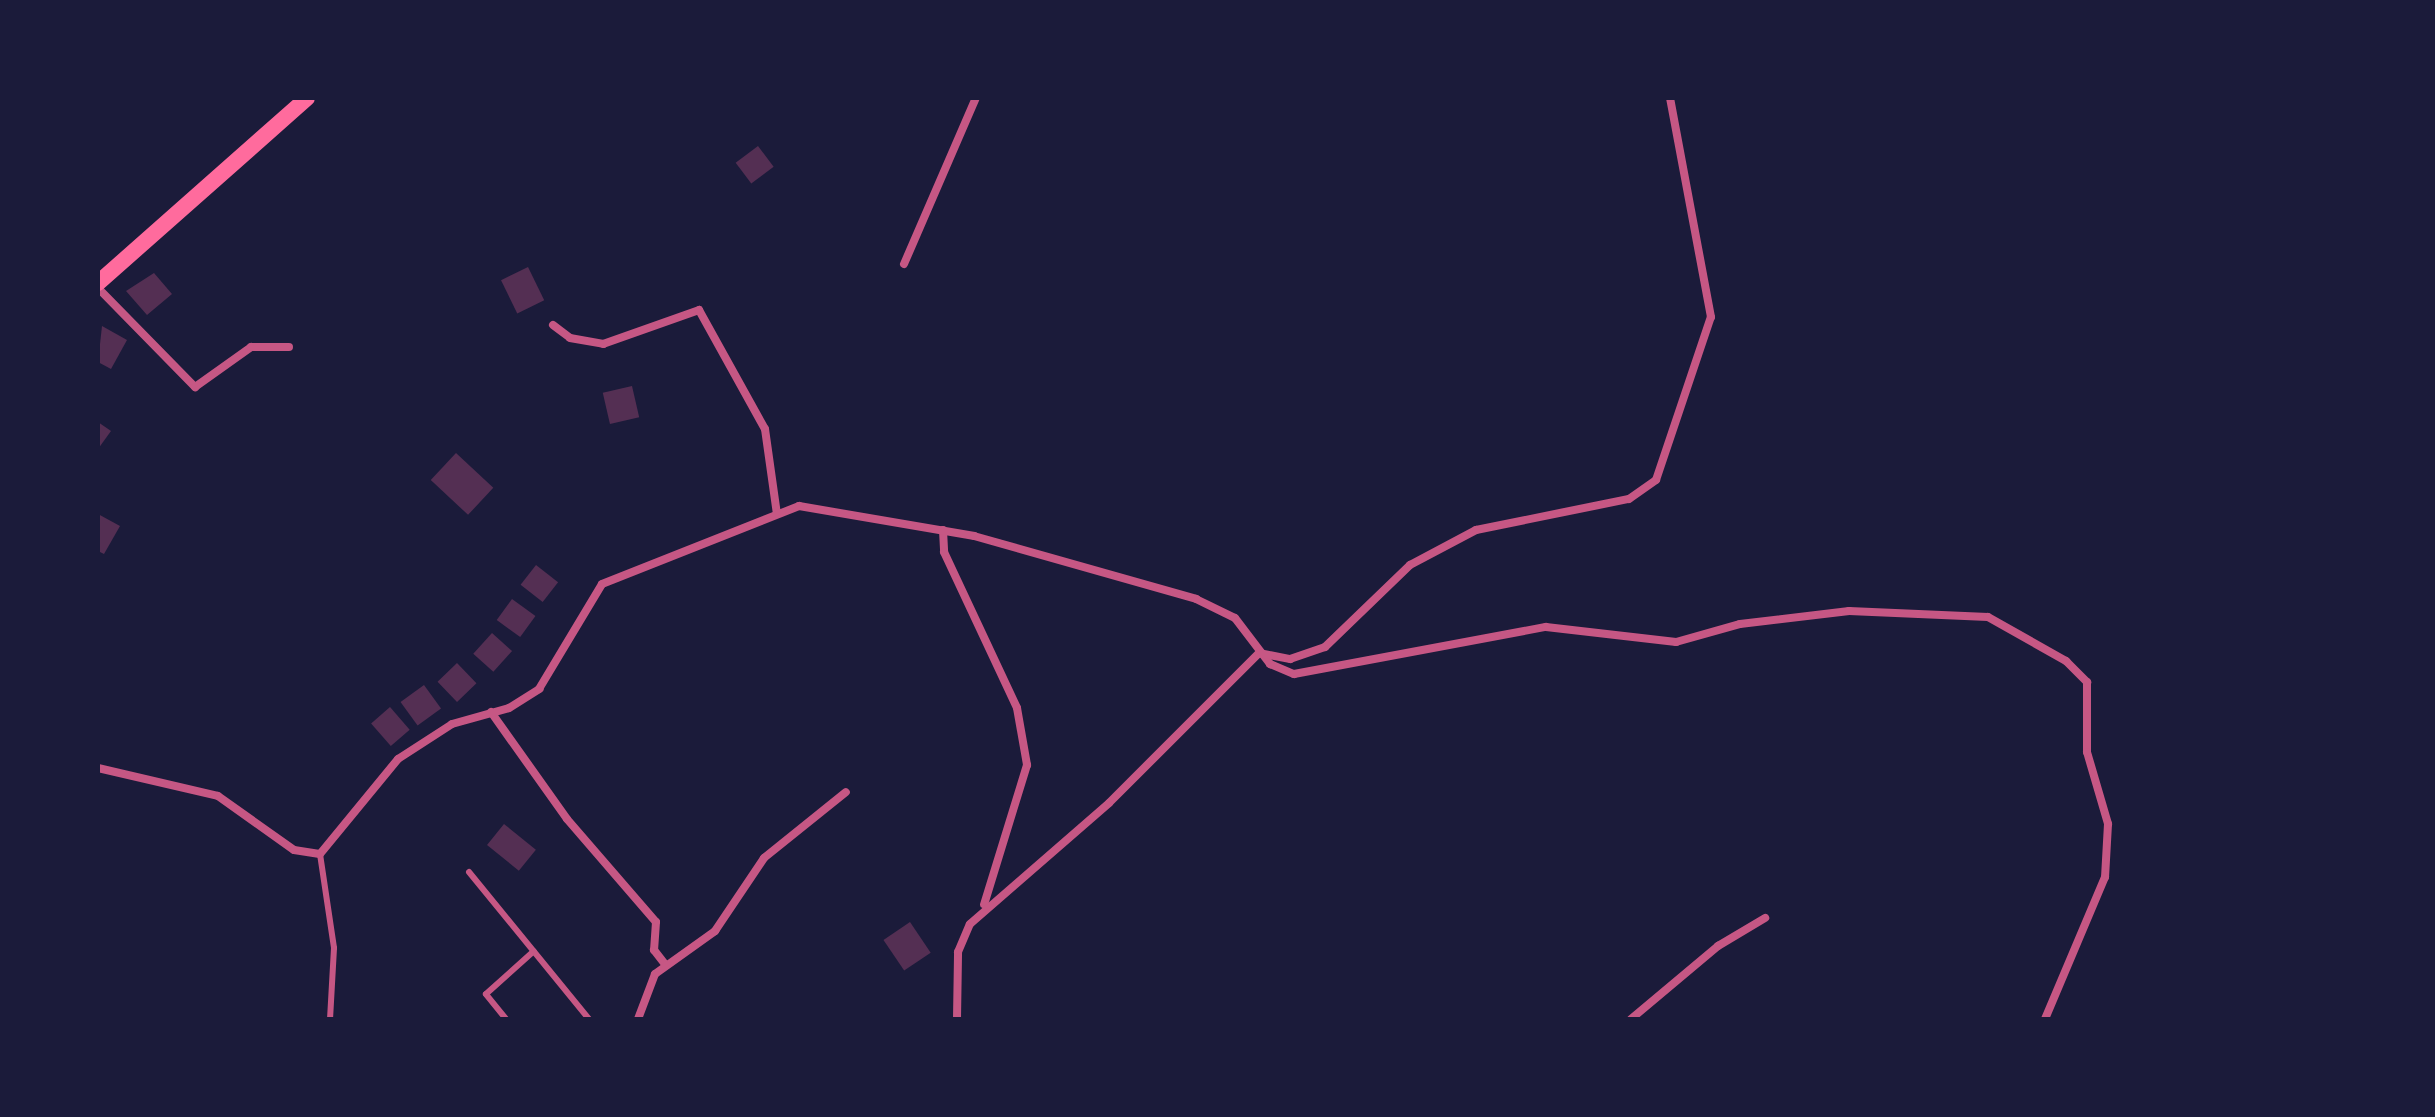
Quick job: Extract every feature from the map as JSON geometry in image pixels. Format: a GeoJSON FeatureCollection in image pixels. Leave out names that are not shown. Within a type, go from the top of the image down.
{"type":"FeatureCollection","features":[{"type":"Feature","properties":{"kind":"main road"},"geometry":{"type":"LineString","coordinates":[[98,286],[307,98]]}},
{"type":"Feature","properties":{"kind":"street"},"geometry":{"type":"LineString","coordinates":[[904,264],[976,98]]}},
{"type":"Feature","properties":{"kind":"street"},"geometry":{"type":"LineString","coordinates":[[1259,653],[1290,659],[1325,647],[1410,565],[1476,530],[1629,499],[1656,480],[1711,317],[1670,98]]}},
{"type":"Feature","properties":{"kind":"street"},"geometry":{"type":"LineString","coordinates":[[98,286],[195,387],[251,347],[289,347]]}},
{"type":"Feature","properties":{"kind":"street"},"geometry":{"type":"LineString","coordinates":[[553,325],[570,338],[603,344],[699,310],[765,429],[777,514]]}},
{"type":"Feature","properties":{"kind":"street"},"geometry":{"type":"LineString","coordinates":[[98,768],[218,796],[294,850],[320,854],[398,759],[452,724],[491,712],[539,689],[602,584],[799,506],[943,530],[1217,606],[1259,653],[1294,674],[1562,626],[1676,642],[1740,624],[1870,610],[2007,624],[2087,682],[2086,743],[2108,824],[2105,877],[2045,1019]]}},
{"type":"Feature","properties":{"kind":"street"},"geometry":{"type":"LineString","coordinates":[[943,530],[944,552],[1017,708],[1027,765],[983,910]]}},
{"type":"Feature","properties":{"kind":"street"},"geometry":{"type":"LineString","coordinates":[[957,1019],[960,941],[983,910],[1109,803],[1259,653]]}},
{"type":"Feature","properties":{"kind":"street"},"geometry":{"type":"LineString","coordinates":[[491,712],[567,819],[656,922],[654,950],[665,964]]}},
{"type":"Feature","properties":{"kind":"street"},"geometry":{"type":"LineString","coordinates":[[638,1019],[649,983],[665,964],[715,931],[764,858],[846,792]]}},
{"type":"Feature","properties":{"kind":"street"},"geometry":{"type":"LineString","coordinates":[[1631,1019],[1718,946],[1765,918]]}},
{"type":"Feature","properties":{"kind":"lane"},"geometry":{"type":"LineString","coordinates":[[320,854],[334,948],[330,1019]]}},
{"type":"Feature","properties":{"kind":"lane"},"geometry":{"type":"LineString","coordinates":[[469,872],[589,1019]]}},
{"type":"Feature","properties":{"kind":"lane"},"geometry":{"type":"LineString","coordinates":[[506,1019],[486,994],[534,951]]}},
{"type":"Feature","properties":{"kind":"building"},"geometry":{"type":"Polygon","coordinates":[[[758,146],[774,167],[751,184],[736,163],[758,146]]]}},
{"type":"Feature","properties":{"kind":"building"},"geometry":{"type":"Polygon","coordinates":[[[528,267],[544,300],[517,313],[501,280],[528,267]]]}},
{"type":"Feature","properties":{"kind":"building"},"geometry":{"type":"Polygon","coordinates":[[[154,273],[172,294],[147,315],[126,291],[154,273]]]}},
{"type":"Feature","properties":{"kind":"building"},"geometry":{"type":"Polygon","coordinates":[[[102,326],[127,340],[111,369],[98,362],[102,326]]]}},
{"type":"Feature","properties":{"kind":"building"},"geometry":{"type":"Polygon","coordinates":[[[632,386],[639,417],[610,424],[603,393],[632,386]]]}},
{"type":"Feature","properties":{"kind":"building"},"geometry":{"type":"Polygon","coordinates":[[[98,422],[111,431],[98,449],[98,422]]]}},
{"type":"Feature","properties":{"kind":"building"},"geometry":{"type":"Polygon","coordinates":[[[456,453],[493,488],[468,515],[431,480],[456,453]]]}},
{"type":"Feature","properties":{"kind":"building"},"geometry":{"type":"Polygon","coordinates":[[[98,514],[120,526],[104,554],[98,551],[98,514]]]}},
{"type":"Feature","properties":{"kind":"building"},"geometry":{"type":"Polygon","coordinates":[[[536,565],[558,582],[543,602],[521,585],[536,565]]]}},
{"type":"Feature","properties":{"kind":"building"},"geometry":{"type":"Polygon","coordinates":[[[512,599],[535,616],[520,637],[497,620],[512,599]]]}},
{"type":"Feature","properties":{"kind":"building"},"geometry":{"type":"Polygon","coordinates":[[[492,633],[512,651],[493,672],[473,654],[492,633]]]}},
{"type":"Feature","properties":{"kind":"building"},"geometry":{"type":"Polygon","coordinates":[[[457,663],[476,683],[457,702],[438,682],[457,663]]]}},
{"type":"Feature","properties":{"kind":"building"},"geometry":{"type":"Polygon","coordinates":[[[424,685],[441,708],[418,726],[401,702],[424,685]]]}},
{"type":"Feature","properties":{"kind":"building"},"geometry":{"type":"Polygon","coordinates":[[[390,707],[410,730],[391,746],[371,723],[390,707]]]}},
{"type":"Feature","properties":{"kind":"building"},"geometry":{"type":"Polygon","coordinates":[[[504,824],[536,850],[519,871],[487,845],[504,824]]]}},
{"type":"Feature","properties":{"kind":"building"},"geometry":{"type":"Polygon","coordinates":[[[910,922],[931,953],[904,971],[883,940],[910,922]]]}}]}
